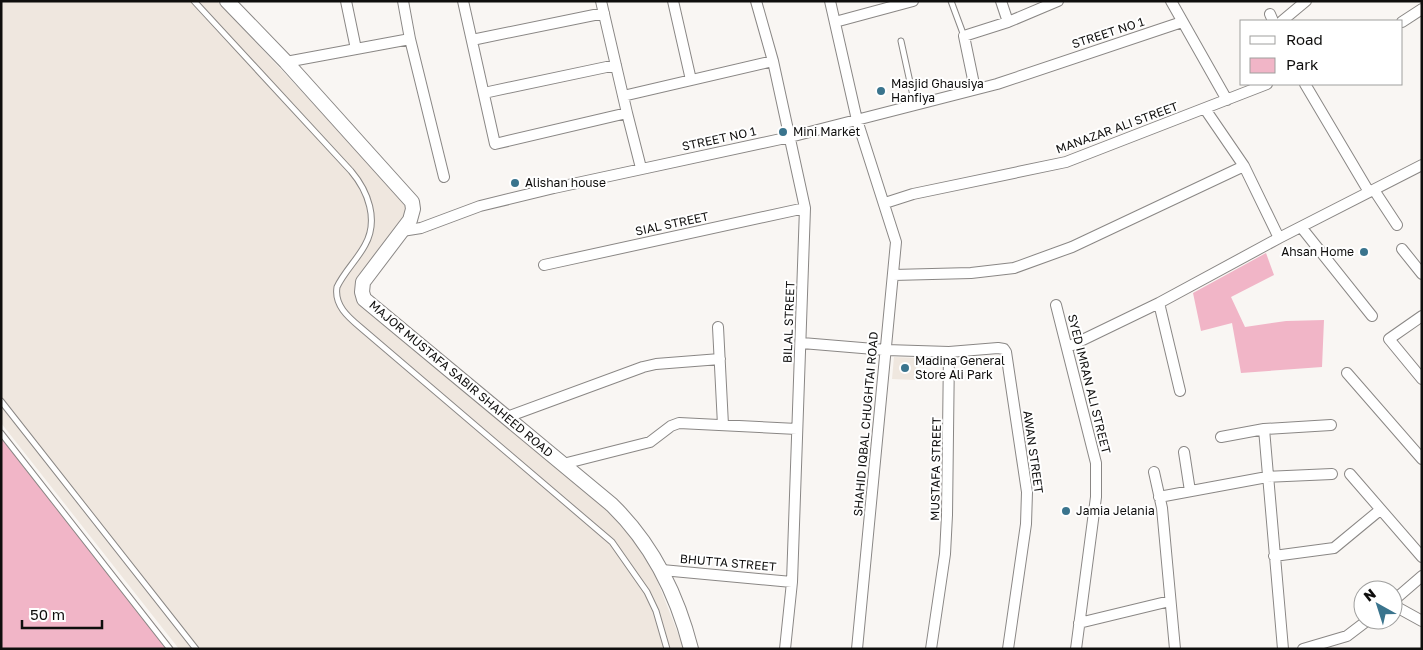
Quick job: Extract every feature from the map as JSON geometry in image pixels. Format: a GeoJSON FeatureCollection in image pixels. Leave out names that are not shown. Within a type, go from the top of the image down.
{"type":"FeatureCollection","features":[{"type":"Feature","properties":{"kind":"street","name":"MAJOR MUSTAFA SABIR SHAHEED ROAD"},"geometry":{"type":"LineString","coordinates":[[228,1],[286,62],[412,202],[412,215],[363,282],[362,292],[364,299],[564,464],[632,524],[651,550],[662,570],[691,649]]}},
{"type":"Feature","properties":{"kind":"street"},"geometry":{"type":"LineString","coordinates":[[346,1],[356,49]]}},
{"type":"Feature","properties":{"kind":"street"},"geometry":{"type":"LineString","coordinates":[[402,1],[444,176]]}},
{"type":"Feature","properties":{"kind":"street"},"geometry":{"type":"LineString","coordinates":[[463,1],[495,144],[627,113]]}},
{"type":"Feature","properties":{"kind":"street"},"geometry":{"type":"LineString","coordinates":[[601,1],[641,168]]}},
{"type":"Feature","properties":{"kind":"street"},"geometry":{"type":"LineString","coordinates":[[673,1],[691,80]]}},
{"type":"Feature","properties":{"kind":"street","name":"BILAL STREET"},"geometry":{"type":"LineString","coordinates":[[756,1],[773,61],[805,208],[802,343],[792,582],[785,649]]}},
{"type":"Feature","properties":{"kind":"street","name":"SHAHID IQBAL CHUGHTAI ROAD"},"geometry":{"type":"LineString","coordinates":[[830,1],[857,120],[896,242],[857,649]]}},
{"type":"Feature","properties":{"kind":"street"},"geometry":{"type":"LineString","coordinates":[[835,22],[913,1]]}},
{"type":"Feature","properties":{"kind":"street"},"geometry":{"type":"LineString","coordinates":[[1000,1],[1008,22]]}},
{"type":"Feature","properties":{"kind":"street"},"geometry":{"type":"LineString","coordinates":[[975,89],[964,36],[1008,22],[1058,1]]}},
{"type":"Feature","properties":{"kind":"street"},"geometry":{"type":"LineString","coordinates":[[1171,1],[1227,100]]}},
{"type":"Feature","properties":{"kind":"street"},"geometry":{"type":"LineString","coordinates":[[1283,20],[1306,1]]}},
{"type":"Feature","properties":{"kind":"street"},"geometry":{"type":"LineString","coordinates":[[1403,21],[1422,9]]}},
{"type":"Feature","properties":{"kind":"street"},"geometry":{"type":"LineString","coordinates":[[472,40],[604,13]]}},
{"type":"Feature","properties":{"kind":"street","name":"STREET NO 1"},"geometry":{"type":"LineString","coordinates":[[402,231],[421,228],[480,206],[641,168],[790,137],[975,89],[1182,22]]}},
{"type":"Feature","properties":{"kind":"street"},"geometry":{"type":"LineString","coordinates":[[286,62],[410,39]]}},
{"type":"Feature","properties":{"kind":"street"},"geometry":{"type":"LineString","coordinates":[[623,96],[773,61]]}},
{"type":"Feature","properties":{"kind":"street"},"geometry":{"type":"LineString","coordinates":[[484,93],[616,65]]}},
{"type":"Feature","properties":{"kind":"street","name":"MANAZAR ALI STREET"},"geometry":{"type":"LineString","coordinates":[[885,203],[913,194],[1066,162],[1264,85]]}},
{"type":"Feature","properties":{"kind":"street"},"geometry":{"type":"LineString","coordinates":[[1306,85],[1371,191],[1397,225]]}},
{"type":"Feature","properties":{"kind":"street"},"geometry":{"type":"LineString","coordinates":[[1206,109],[1244,166],[1279,238]]}},
{"type":"Feature","properties":{"kind":"street"},"geometry":{"type":"LineString","coordinates":[[893,275],[971,274],[1014,268],[1072,247],[1244,166]]}},
{"type":"Feature","properties":{"kind":"street"},"geometry":{"type":"LineString","coordinates":[[1068,347],[1159,303],[1279,238],[1420,168]]}},
{"type":"Feature","properties":{"kind":"street","name":"SIAL STREET"},"geometry":{"type":"LineString","coordinates":[[544,265],[805,208]]}},
{"type":"Feature","properties":{"kind":"street"},"geometry":{"type":"LineString","coordinates":[[1301,227],[1372,316]]}},
{"type":"Feature","properties":{"kind":"street"},"geometry":{"type":"LineString","coordinates":[[1402,249],[1422,274]]}},
{"type":"Feature","properties":{"kind":"street"},"geometry":{"type":"LineString","coordinates":[[1159,303],[1180,391]]}},
{"type":"Feature","properties":{"kind":"street","name":"SYED IMRAN ALI STREET"},"geometry":{"type":"LineString","coordinates":[[1056,305],[1096,463],[1096,497],[1076,649]]}},
{"type":"Feature","properties":{"kind":"street"},"geometry":{"type":"LineString","coordinates":[[1422,316],[1389,339],[1422,379]]}},
{"type":"Feature","properties":{"kind":"street"},"geometry":{"type":"LineString","coordinates":[[718,327],[723,426]]}},
{"type":"Feature","properties":{"kind":"street"},"geometry":{"type":"LineString","coordinates":[[802,343],[886,350],[949,352]]}},
{"type":"Feature","properties":{"kind":"street","name":"AWAN STREET"},"geometry":{"type":"LineString","coordinates":[[949,352],[1004,349],[1027,492],[1026,524],[1008,649]]}},
{"type":"Feature","properties":{"kind":"street","name":"MUSTAFA STREET"},"geometry":{"type":"LineString","coordinates":[[931,649],[946,535],[949,352]]}},
{"type":"Feature","properties":{"kind":"street"},"geometry":{"type":"LineString","coordinates":[[507,417],[649,366],[720,359]]}},
{"type":"Feature","properties":{"kind":"street"},"geometry":{"type":"LineString","coordinates":[[1347,373],[1422,459]]}},
{"type":"Feature","properties":{"kind":"street"},"geometry":{"type":"LineString","coordinates":[[564,464],[650,442],[670,426],[679,423],[797,429]]}},
{"type":"Feature","properties":{"kind":"street"},"geometry":{"type":"LineString","coordinates":[[1221,437],[1264,429],[1331,425]]}},
{"type":"Feature","properties":{"kind":"street"},"geometry":{"type":"LineString","coordinates":[[1264,429],[1283,649]]}},
{"type":"Feature","properties":{"kind":"street"},"geometry":{"type":"LineString","coordinates":[[1184,452],[1190,491]]}},
{"type":"Feature","properties":{"kind":"street"},"geometry":{"type":"LineString","coordinates":[[1154,472],[1159,497],[1175,649]]}},
{"type":"Feature","properties":{"kind":"street"},"geometry":{"type":"LineString","coordinates":[[1159,497],[1267,478],[1332,474]]}},
{"type":"Feature","properties":{"kind":"street"},"geometry":{"type":"LineString","coordinates":[[1350,474],[1422,557]]}},
{"type":"Feature","properties":{"kind":"street"},"geometry":{"type":"LineString","coordinates":[[1274,556],[1334,548],[1380,510]]}},
{"type":"Feature","properties":{"kind":"street","name":"BHUTTA STREET"},"geometry":{"type":"LineString","coordinates":[[662,570],[792,582]]}},
{"type":"Feature","properties":{"kind":"street"},"geometry":{"type":"LineString","coordinates":[[1403,592],[1422,576]]}},
{"type":"Feature","properties":{"kind":"street"},"geometry":{"type":"LineString","coordinates":[[1079,623],[1170,601]]}},
{"type":"Feature","properties":{"kind":"street"},"geometry":{"type":"LineString","coordinates":[[1403,611],[1422,621]]}},
{"type":"Feature","properties":{"kind":"street"},"geometry":{"type":"LineString","coordinates":[[1304,649],[1330,645],[1354,630]]}},
{"type":"Feature","properties":{"kind":"lane"},"geometry":{"type":"LineString","coordinates":[[194,1],[351,171],[366,191],[371,214],[371,226],[366,244],[337,287],[336,295],[342,309],[360,327],[612,542],[647,592],[656,611],[667,649]]}},
{"type":"Feature","properties":{"kind":"lane"},"geometry":{"type":"LineString","coordinates":[[951,1],[964,36]]}},
{"type":"Feature","properties":{"kind":"lane"},"geometry":{"type":"LineString","coordinates":[[901,41],[915,105]]}},
{"type":"Feature","properties":{"kind":"lane"},"geometry":{"type":"LineString","coordinates":[[1,401],[196,649]]}},
{"type":"Feature","properties":{"kind":"lane"},"geometry":{"type":"LineString","coordinates":[[1,433],[170,649]]}},
{"type":"Feature","properties":{"kind":"shaded area"},"geometry":{"type":"Polygon","coordinates":[[[1,1],[217,1],[404,201],[409,217],[357,288],[619,519],[646,552],[684,649],[179,649],[1,423],[1,1]]]}},
{"type":"Feature","properties":{"kind":"shaded area","name":"Madina General Store Ali Park"},"geometry":{"type":"Polygon","coordinates":[[[894,357],[917,358],[915,380],[892,379],[894,357]]]}},
{"type":"Feature","properties":{"kind":"green space"},"geometry":{"type":"Polygon","coordinates":[[[1266,253],[1274,275],[1231,297],[1245,327],[1286,321],[1324,320],[1322,367],[1241,373],[1232,323],[1201,331],[1193,293],[1266,253]]]}},
{"type":"Feature","properties":{"kind":"green space"},"geometry":{"type":"Polygon","coordinates":[[[1,429],[174,649],[1,649],[1,429]]]}},
{"type":"Feature","properties":{"kind":"place","name":"Masjid Ghausiya Hanfiya"},"geometry":{"type":"Point","coordinates":[881,91]}},
{"type":"Feature","properties":{"kind":"place","name":"Mini Market"},"geometry":{"type":"Point","coordinates":[783,132]}},
{"type":"Feature","properties":{"kind":"place","name":"Alishan house"},"geometry":{"type":"Point","coordinates":[515,183]}},
{"type":"Feature","properties":{"kind":"place","name":"Ahsan Home"},"geometry":{"type":"Point","coordinates":[1364,252]}},
{"type":"Feature","properties":{"kind":"place","name":"Madina General Store Ali Park"},"geometry":{"type":"Point","coordinates":[905,368]}},
{"type":"Feature","properties":{"kind":"place","name":"Jamia Jelania"},"geometry":{"type":"Point","coordinates":[1066,511]}}]}
